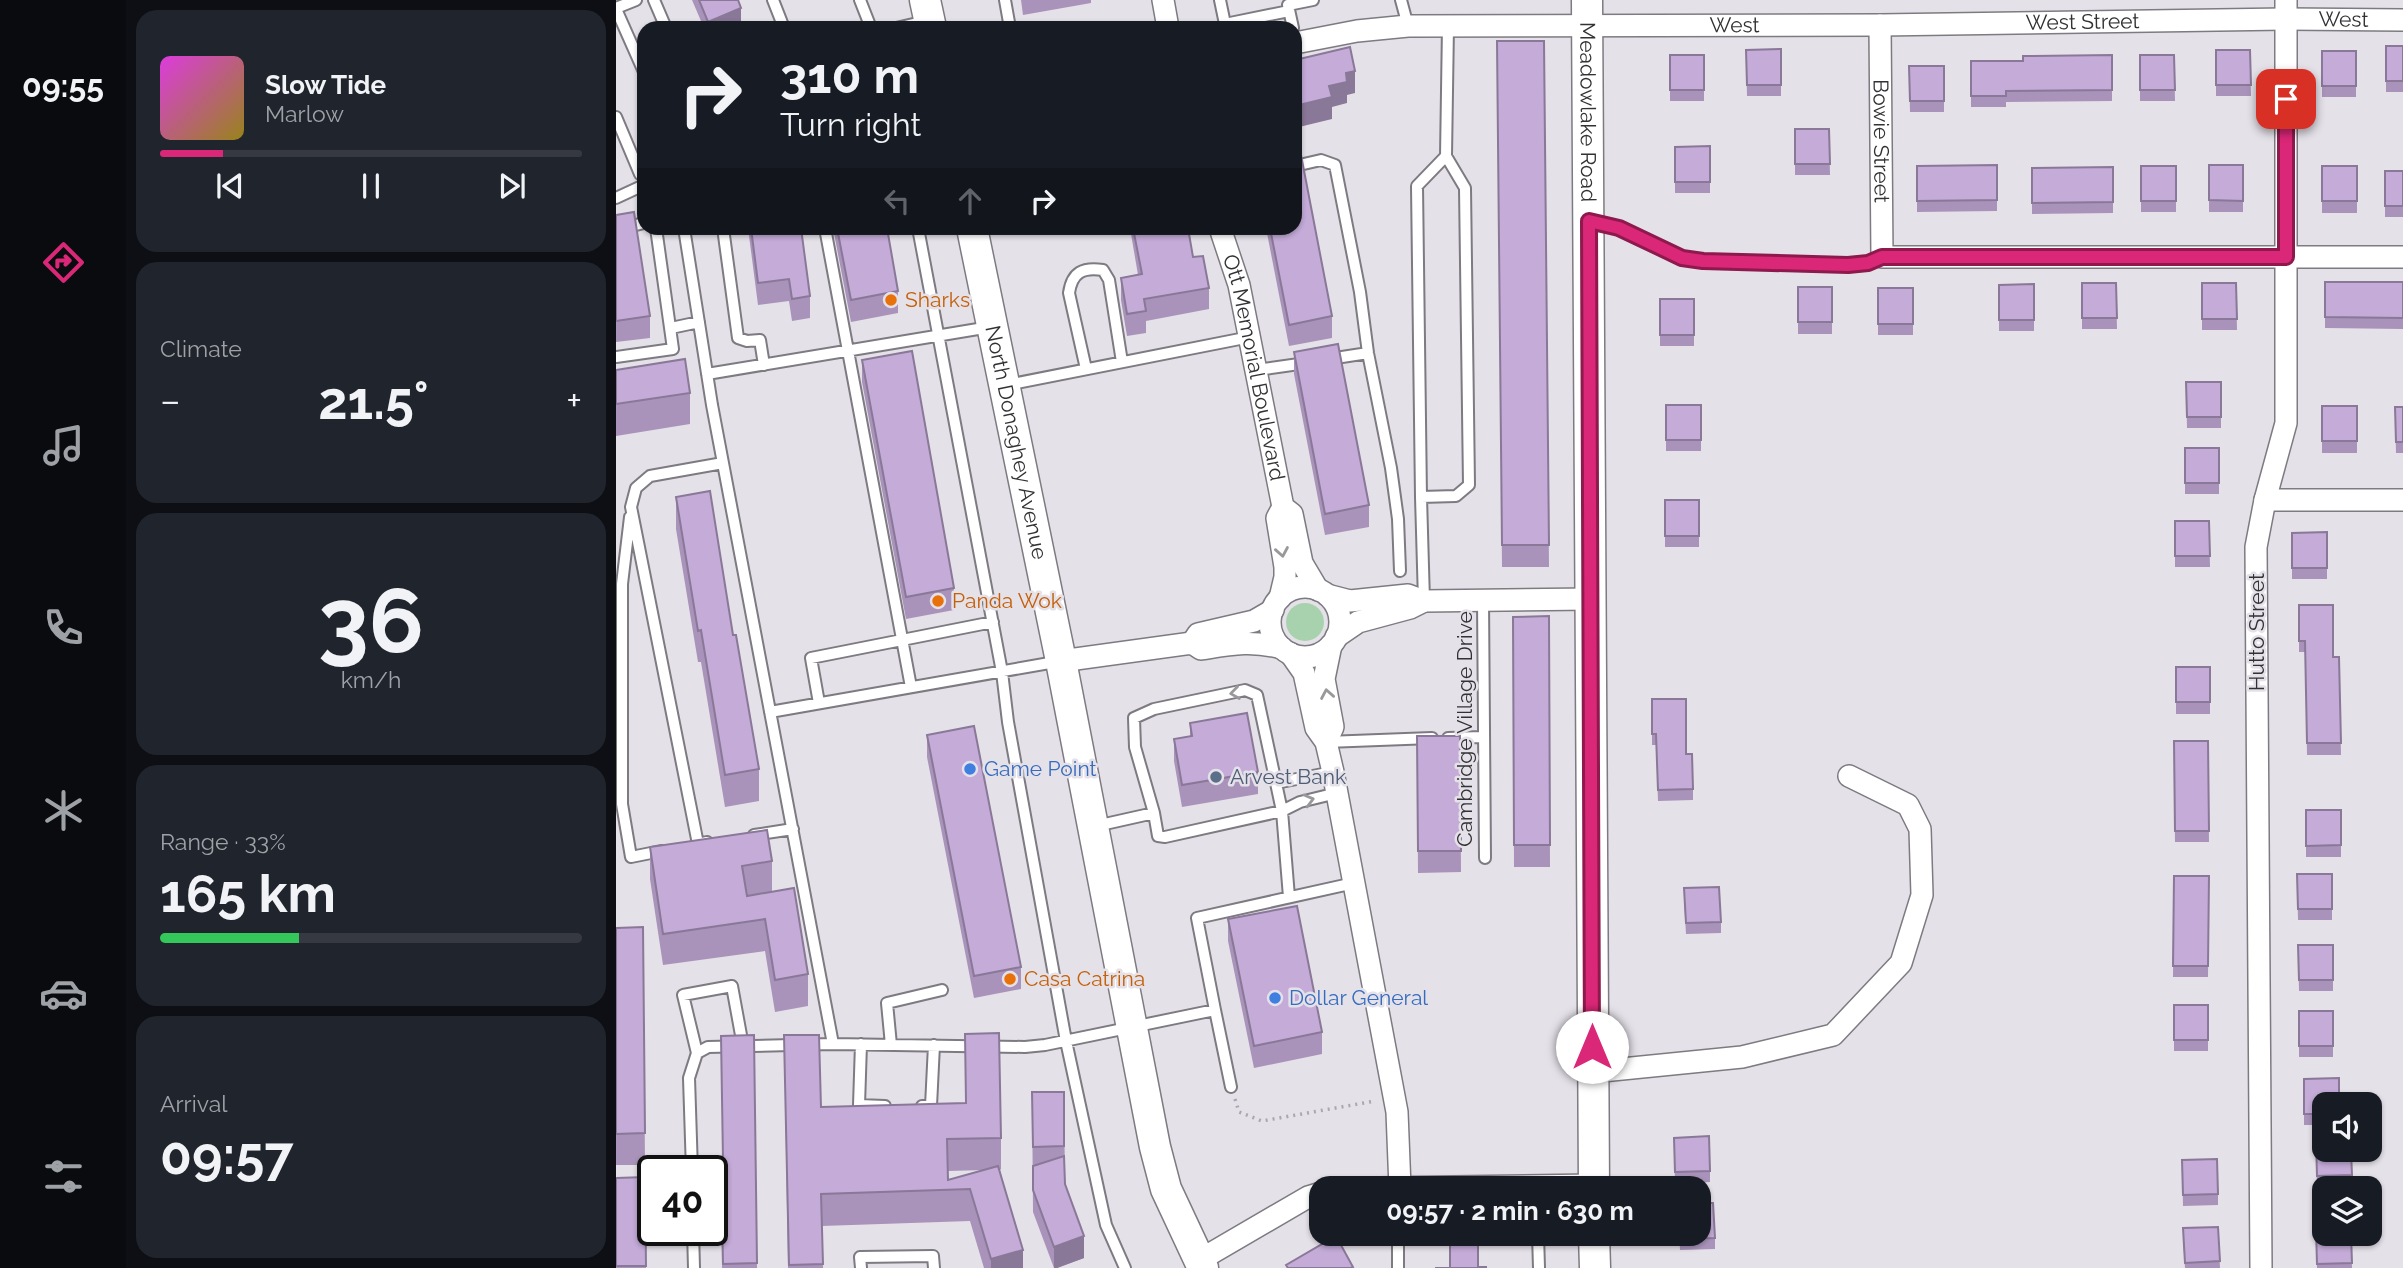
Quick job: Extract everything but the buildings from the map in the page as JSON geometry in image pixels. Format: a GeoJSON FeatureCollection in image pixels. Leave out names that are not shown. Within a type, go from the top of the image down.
{"type":"FeatureCollection","features":[{"type":"Feature","properties":{"kind":"street"},"geometry":{"type":"LineString","coordinates":[[1163,0],[1167,21]]}},
{"type":"Feature","properties":{"kind":"street","name":"West"},"geometry":{"type":"LineString","coordinates":[[2285,10],[2403,20]]}},
{"type":"Feature","properties":{"kind":"street","name":"West Street"},"geometry":{"type":"LineString","coordinates":[[1880,25],[2285,10]]}},
{"type":"Feature","properties":{"kind":"street","name":"Hutto Street"},"geometry":{"type":"LineString","coordinates":[[2261,1268],[2256,547],[2265,500],[2286,423],[2285,10]]}},
{"type":"Feature","properties":{"kind":"street","name":"West"},"geometry":{"type":"LineString","coordinates":[[1302,36],[1587,13],[1880,25]]}},
{"type":"Feature","properties":{"kind":"street","name":"Meadowlake Road"},"geometry":{"type":"LineString","coordinates":[[1587,13],[1594,1176]]}},
{"type":"Feature","properties":{"kind":"street","name":"Bowie Street"},"geometry":{"type":"LineString","coordinates":[[1880,25],[1882,257]]}},
{"type":"Feature","properties":{"kind":"street","name":"North Donaghey Avenue"},"geometry":{"type":"LineString","coordinates":[[973,235],[1061,661],[1155,1147],[1166,1189],[1195,1266]]}},
{"type":"Feature","properties":{"kind":"street","name":"Ott Memorial Boulevard"},"geometry":{"type":"LineString","coordinates":[[1222,235],[1239,285],[1283,507],[1277,518],[1285,577],[1277,604]]}},
{"type":"Feature","properties":{"kind":"street"},"geometry":{"type":"LineString","coordinates":[[1882,257],[2403,257]]}},
{"type":"Feature","properties":{"kind":"street"},"geometry":{"type":"LineString","coordinates":[[2265,500],[2403,500]]}},
{"type":"Feature","properties":{"kind":"street","name":"Ott Memorial Boulevard"},"geometry":{"type":"LineString","coordinates":[[1283,507],[1292,514],[1302,563],[1322,593]]}},
{"type":"Feature","properties":{"kind":"street"},"geometry":{"type":"LineString","coordinates":[[1192,643],[1198,634],[1254,621],[1298,588],[1350,601],[1408,595],[1424,601],[1591,599]]}},
{"type":"Feature","properties":{"kind":"street"},"geometry":{"type":"LineString","coordinates":[[1322,593],[1337,608],[1339,615],[1339,628],[1324,679],[1333,727],[1326,742]]}},
{"type":"Feature","properties":{"kind":"street"},"geometry":{"type":"LineString","coordinates":[[1061,661],[1192,643],[1201,649],[1259,642],[1303,657],[1314,656],[1358,622],[1410,608],[1424,601]]}},
{"type":"Feature","properties":{"kind":"street"},"geometry":{"type":"LineString","coordinates":[[1277,604],[1272,630],[1304,673],[1316,729],[1326,742],[1333,772],[1395,1097],[1399,1176]]}},
{"type":"Feature","properties":{"kind":"street"},"geometry":{"type":"LineString","coordinates":[[1592,1072],[1742,1057],[1833,1035],[1901,963],[1922,895],[1920,829],[1908,805],[1849,776]]}},
{"type":"Feature","properties":{"kind":"street"},"geometry":{"type":"LineString","coordinates":[[1195,1266],[1309,1197]]}},
{"type":"Feature","properties":{"kind":"street"},"geometry":{"type":"LineString","coordinates":[[1594,1246],[1595,1268]]}},
{"type":"Feature","properties":{"kind":"lane"},"geometry":{"type":"LineString","coordinates":[[636,0],[616,9],[637,56]]}},
{"type":"Feature","properties":{"kind":"lane"},"geometry":{"type":"LineString","coordinates":[[654,0],[663,21]]}},
{"type":"Feature","properties":{"kind":"lane"},"geometry":{"type":"LineString","coordinates":[[773,0],[781,21]]}},
{"type":"Feature","properties":{"kind":"lane"},"geometry":{"type":"LineString","coordinates":[[860,0],[868,21]]}},
{"type":"Feature","properties":{"kind":"lane"},"geometry":{"type":"LineString","coordinates":[[1005,0],[1009,21]]}},
{"type":"Feature","properties":{"kind":"lane"},"geometry":{"type":"LineString","coordinates":[[1220,0],[1224,21]]}},
{"type":"Feature","properties":{"kind":"lane"},"geometry":{"type":"LineString","coordinates":[[1401,0],[1408,26]]}},
{"type":"Feature","properties":{"kind":"lane"},"geometry":{"type":"LineString","coordinates":[[1291,21],[1288,5],[1306,1]]}},
{"type":"Feature","properties":{"kind":"lane"},"geometry":{"type":"LineString","coordinates":[[1240,21],[1289,11]]}},
{"type":"Feature","properties":{"kind":"lane"},"geometry":{"type":"LineString","coordinates":[[1421,497],[1456,495],[1469,485],[1465,188],[1446,156],[1448,26]]}},
{"type":"Feature","properties":{"kind":"lane"},"geometry":{"type":"LineString","coordinates":[[616,117],[637,165]]}},
{"type":"Feature","properties":{"kind":"lane"},"geometry":{"type":"LineString","coordinates":[[1424,601],[1417,186],[1446,156]]}},
{"type":"Feature","properties":{"kind":"lane"},"geometry":{"type":"LineString","coordinates":[[1302,164],[1321,160],[1335,165],[1393,481],[1401,571]]}},
{"type":"Feature","properties":{"kind":"lane"},"geometry":{"type":"LineString","coordinates":[[616,198],[637,183]]}},
{"type":"Feature","properties":{"kind":"lane"},"geometry":{"type":"LineString","coordinates":[[1589,221],[1619,228],[1682,258],[1703,261],[1848,265],[1868,263],[1882,257]]}},
{"type":"Feature","properties":{"kind":"lane"},"geometry":{"type":"LineString","coordinates":[[616,230],[637,225]]}},
{"type":"Feature","properties":{"kind":"lane"},"geometry":{"type":"LineString","coordinates":[[616,357],[673,349],[662,235]]}},
{"type":"Feature","properties":{"kind":"lane"},"geometry":{"type":"LineString","coordinates":[[685,235],[723,463],[833,1044]]}},
{"type":"Feature","properties":{"kind":"lane"},"geometry":{"type":"LineString","coordinates":[[724,235],[738,338],[747,341],[760,340],[764,365]]}},
{"type":"Feature","properties":{"kind":"lane"},"geometry":{"type":"LineString","coordinates":[[826,235],[911,687]]}},
{"type":"Feature","properties":{"kind":"lane"},"geometry":{"type":"LineString","coordinates":[[919,235],[993,622],[1008,722],[1066,1041],[1106,1225],[1125,1268]]}},
{"type":"Feature","properties":{"kind":"lane"},"geometry":{"type":"LineString","coordinates":[[1086,369],[1069,293],[1070,282],[1079,272],[1093,268],[1103,270],[1109,280],[1122,362]]}},
{"type":"Feature","properties":{"kind":"lane"},"geometry":{"type":"LineString","coordinates":[[671,328],[699,322]]}},
{"type":"Feature","properties":{"kind":"lane"},"geometry":{"type":"LineString","coordinates":[[707,374],[992,326]]}},
{"type":"Feature","properties":{"kind":"lane"},"geometry":{"type":"LineString","coordinates":[[1004,385],[1250,337]]}},
{"type":"Feature","properties":{"kind":"lane"},"geometry":{"type":"LineString","coordinates":[[1257,370],[1368,353]]}},
{"type":"Feature","properties":{"kind":"lane"},"geometry":{"type":"LineString","coordinates":[[671,849],[631,857],[622,804],[622,584],[631,507],[636,488],[650,476],[723,463]]}},
{"type":"Feature","properties":{"kind":"lane"},"geometry":{"type":"LineString","coordinates":[[631,507],[698,844]]}},
{"type":"Feature","properties":{"kind":"lane","name":"Cambridge Village Drive"},"geometry":{"type":"LineString","coordinates":[[1483,600],[1485,858]]}},
{"type":"Feature","properties":{"kind":"lane"},"geometry":{"type":"LineString","coordinates":[[818,703],[811,658],[993,622]]}},
{"type":"Feature","properties":{"kind":"lane"},"geometry":{"type":"LineString","coordinates":[[770,712],[1061,661]]}},
{"type":"Feature","properties":{"kind":"lane"},"geometry":{"type":"LineString","coordinates":[[1289,897],[1282,811],[1257,695],[1245,690],[1154,709],[1134,718],[1135,747],[1158,836],[1165,837],[1282,811],[1300,802],[1337,793]]}},
{"type":"Feature","properties":{"kind":"lane"},"geometry":{"type":"LineString","coordinates":[[1326,742],[1483,737]]}},
{"type":"Feature","properties":{"kind":"lane"},"geometry":{"type":"LineString","coordinates":[[1276,783],[1333,772]]}},
{"type":"Feature","properties":{"kind":"lane"},"geometry":{"type":"LineString","coordinates":[[1093,827],[1154,813]]}},
{"type":"Feature","properties":{"kind":"lane"},"geometry":{"type":"LineString","coordinates":[[738,837],[793,829]]}},
{"type":"Feature","properties":{"kind":"lane"},"geometry":{"type":"LineString","coordinates":[[685,847],[725,840]]}},
{"type":"Feature","properties":{"kind":"lane"},"geometry":{"type":"LineString","coordinates":[[1231,1087],[1197,918],[1354,883]]}},
{"type":"Feature","properties":{"kind":"lane"},"geometry":{"type":"LineString","coordinates":[[692,1155],[690,1078],[696,1053],[683,995],[732,986],[743,1046]]}},
{"type":"Feature","properties":{"kind":"lane"},"geometry":{"type":"LineString","coordinates":[[891,1045],[887,1003],[942,990]]}},
{"type":"Feature","properties":{"kind":"lane"},"geometry":{"type":"LineString","coordinates":[[696,1053],[708,1047],[833,1044],[1025,1047],[1215,1010]]}},
{"type":"Feature","properties":{"kind":"lane"},"geometry":{"type":"LineString","coordinates":[[861,1044],[859,1105],[895,1106]]}},
{"type":"Feature","properties":{"kind":"lane"},"geometry":{"type":"LineString","coordinates":[[907,1106],[932,1106],[934,1045]]}},
{"type":"Feature","properties":{"kind":"lane"},"geometry":{"type":"LineString","coordinates":[[693,1246],[694,1268]]}},
{"type":"Feature","properties":{"kind":"lane"},"geometry":{"type":"LineString","coordinates":[[1398,1246],[1398,1268]]}},
{"type":"Feature","properties":{"kind":"lane"},"geometry":{"type":"LineString","coordinates":[[1538,1246],[1539,1268]]}},
{"type":"Feature","properties":{"kind":"lane"},"geometry":{"type":"LineString","coordinates":[[860,1268],[860,1257],[933,1256],[934,1268]]}},
{"type":"Feature","properties":{"kind":"path"},"geometry":{"type":"LineString","coordinates":[[1231,1087],[1239,1112],[1262,1121],[1395,1097]]}},
{"type":"Feature","properties":{"kind":"green space"},"geometry":{"type":"Polygon","coordinates":[[[1305,603],[1318,609],[1324,622],[1318,635],[1305,641],[1292,635],[1286,622],[1292,609],[1305,603]]]}},
{"type":"Feature","properties":{"kind":"place","name":"Sharks"},"geometry":{"type":"Point","coordinates":[891,300]}},
{"type":"Feature","properties":{"kind":"place","name":"Panda Wok"},"geometry":{"type":"Point","coordinates":[938,601]}},
{"type":"Feature","properties":{"kind":"place","name":"Game Point"},"geometry":{"type":"Point","coordinates":[970,769]}},
{"type":"Feature","properties":{"kind":"place","name":"Arvest Bank"},"geometry":{"type":"Point","coordinates":[1216,777]}},
{"type":"Feature","properties":{"kind":"place","name":"Casa Catrina"},"geometry":{"type":"Point","coordinates":[1010,979]}},
{"type":"Feature","properties":{"kind":"place","name":"Dollar General"},"geometry":{"type":"Point","coordinates":[1275,998]}},
{"type":"Feature","properties":{"kind":"route"},"geometry":{"type":"LineString","coordinates":[[1592,1047],[1589,221],[1619,228],[1682,258],[1703,261],[1848,265],[1868,263],[1882,257],[2286,257],[2286,99]]}}]}
